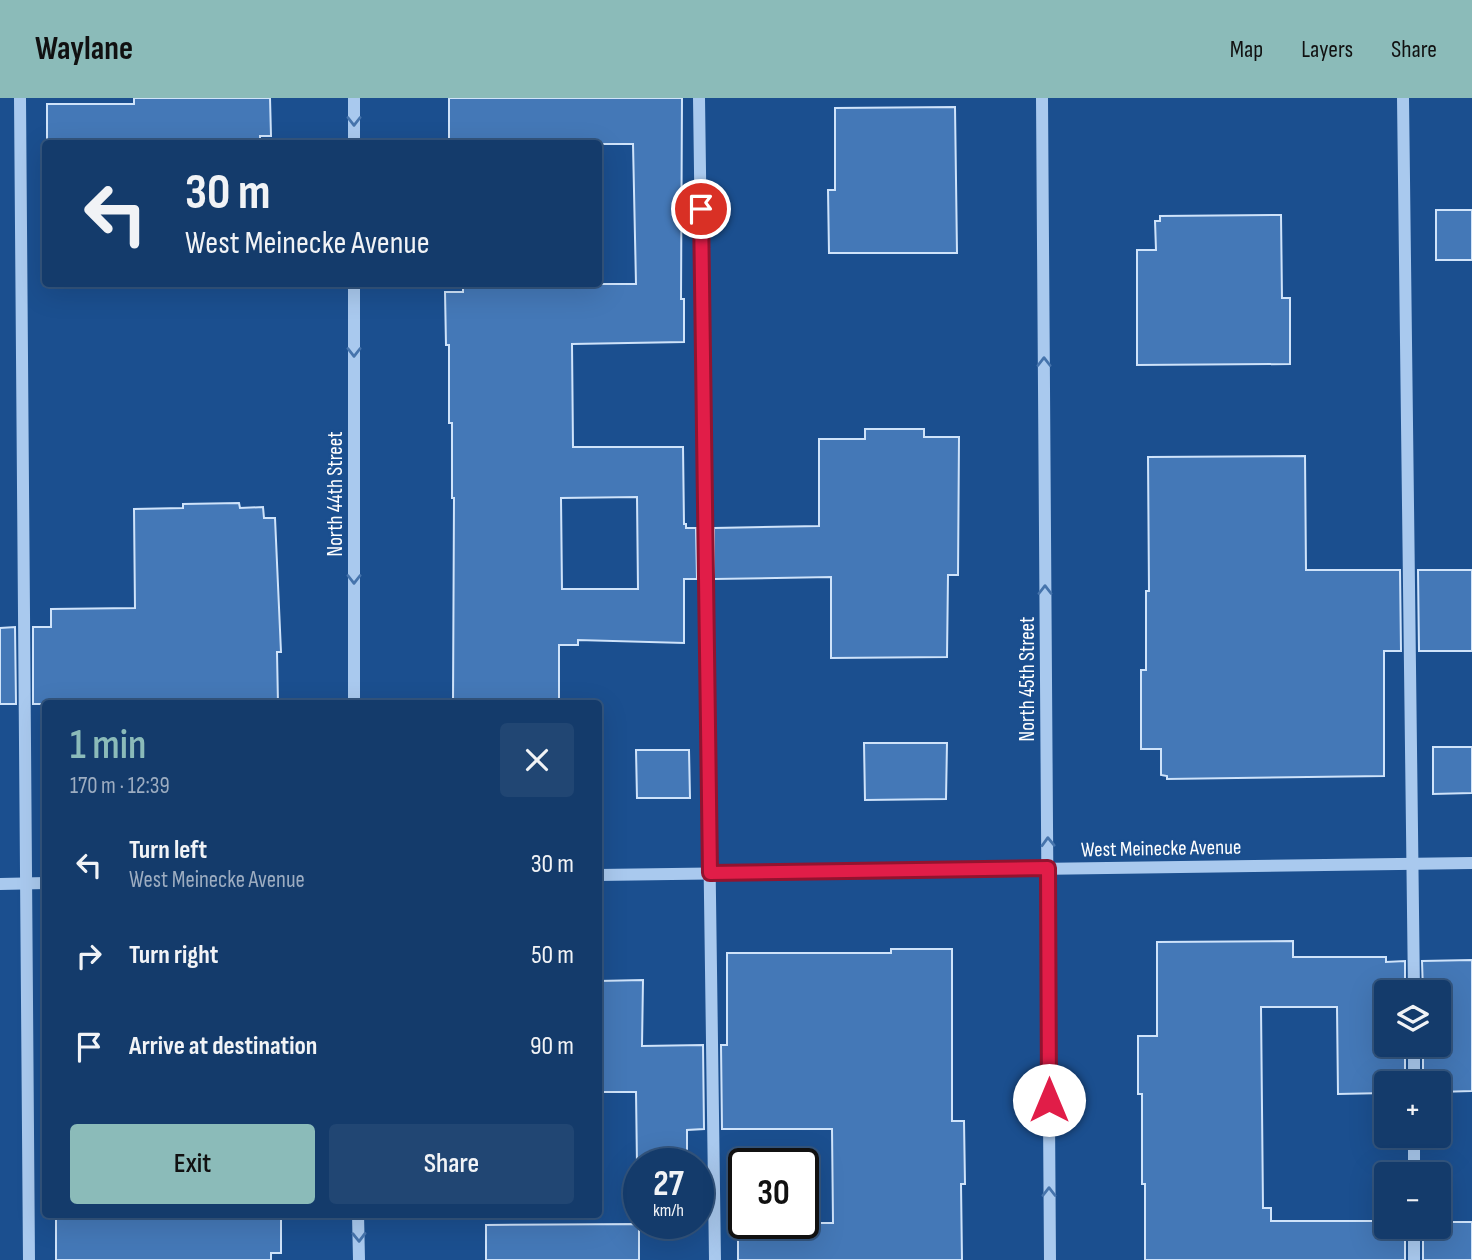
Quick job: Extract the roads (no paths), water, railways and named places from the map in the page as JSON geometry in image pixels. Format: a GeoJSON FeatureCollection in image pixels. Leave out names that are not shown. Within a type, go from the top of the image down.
{"type":"FeatureCollection","features":[{"type":"Feature","properties":{"kind":"street"},"geometry":{"type":"LineString","coordinates":[[20,98],[29,1260]]}},
{"type":"Feature","properties":{"kind":"street"},"geometry":{"type":"LineString","coordinates":[[354,98],[354,140]]}},
{"type":"Feature","properties":{"kind":"street"},"geometry":{"type":"LineString","coordinates":[[699,98],[715,1260]]}},
{"type":"Feature","properties":{"kind":"street","name":"North 45th Street"},"geometry":{"type":"LineString","coordinates":[[1042,98],[1050,1260]]}},
{"type":"Feature","properties":{"kind":"street"},"geometry":{"type":"LineString","coordinates":[[1403,98],[1414,980]]}},
{"type":"Feature","properties":{"kind":"street","name":"North 44th Street"},"geometry":{"type":"LineString","coordinates":[[354,287],[355,700]]}},
{"type":"Feature","properties":{"kind":"street","name":"West Meinecke Avenue"},"geometry":{"type":"LineString","coordinates":[[602,875],[1472,863]]}},
{"type":"Feature","properties":{"kind":"street"},"geometry":{"type":"LineString","coordinates":[[0,884],[42,883]]}},
{"type":"Feature","properties":{"kind":"street"},"geometry":{"type":"LineString","coordinates":[[358,1218],[359,1260]]}},
{"type":"Feature","properties":{"kind":"street"},"geometry":{"type":"LineString","coordinates":[[1414,1239],[1415,1260]]}}]}
